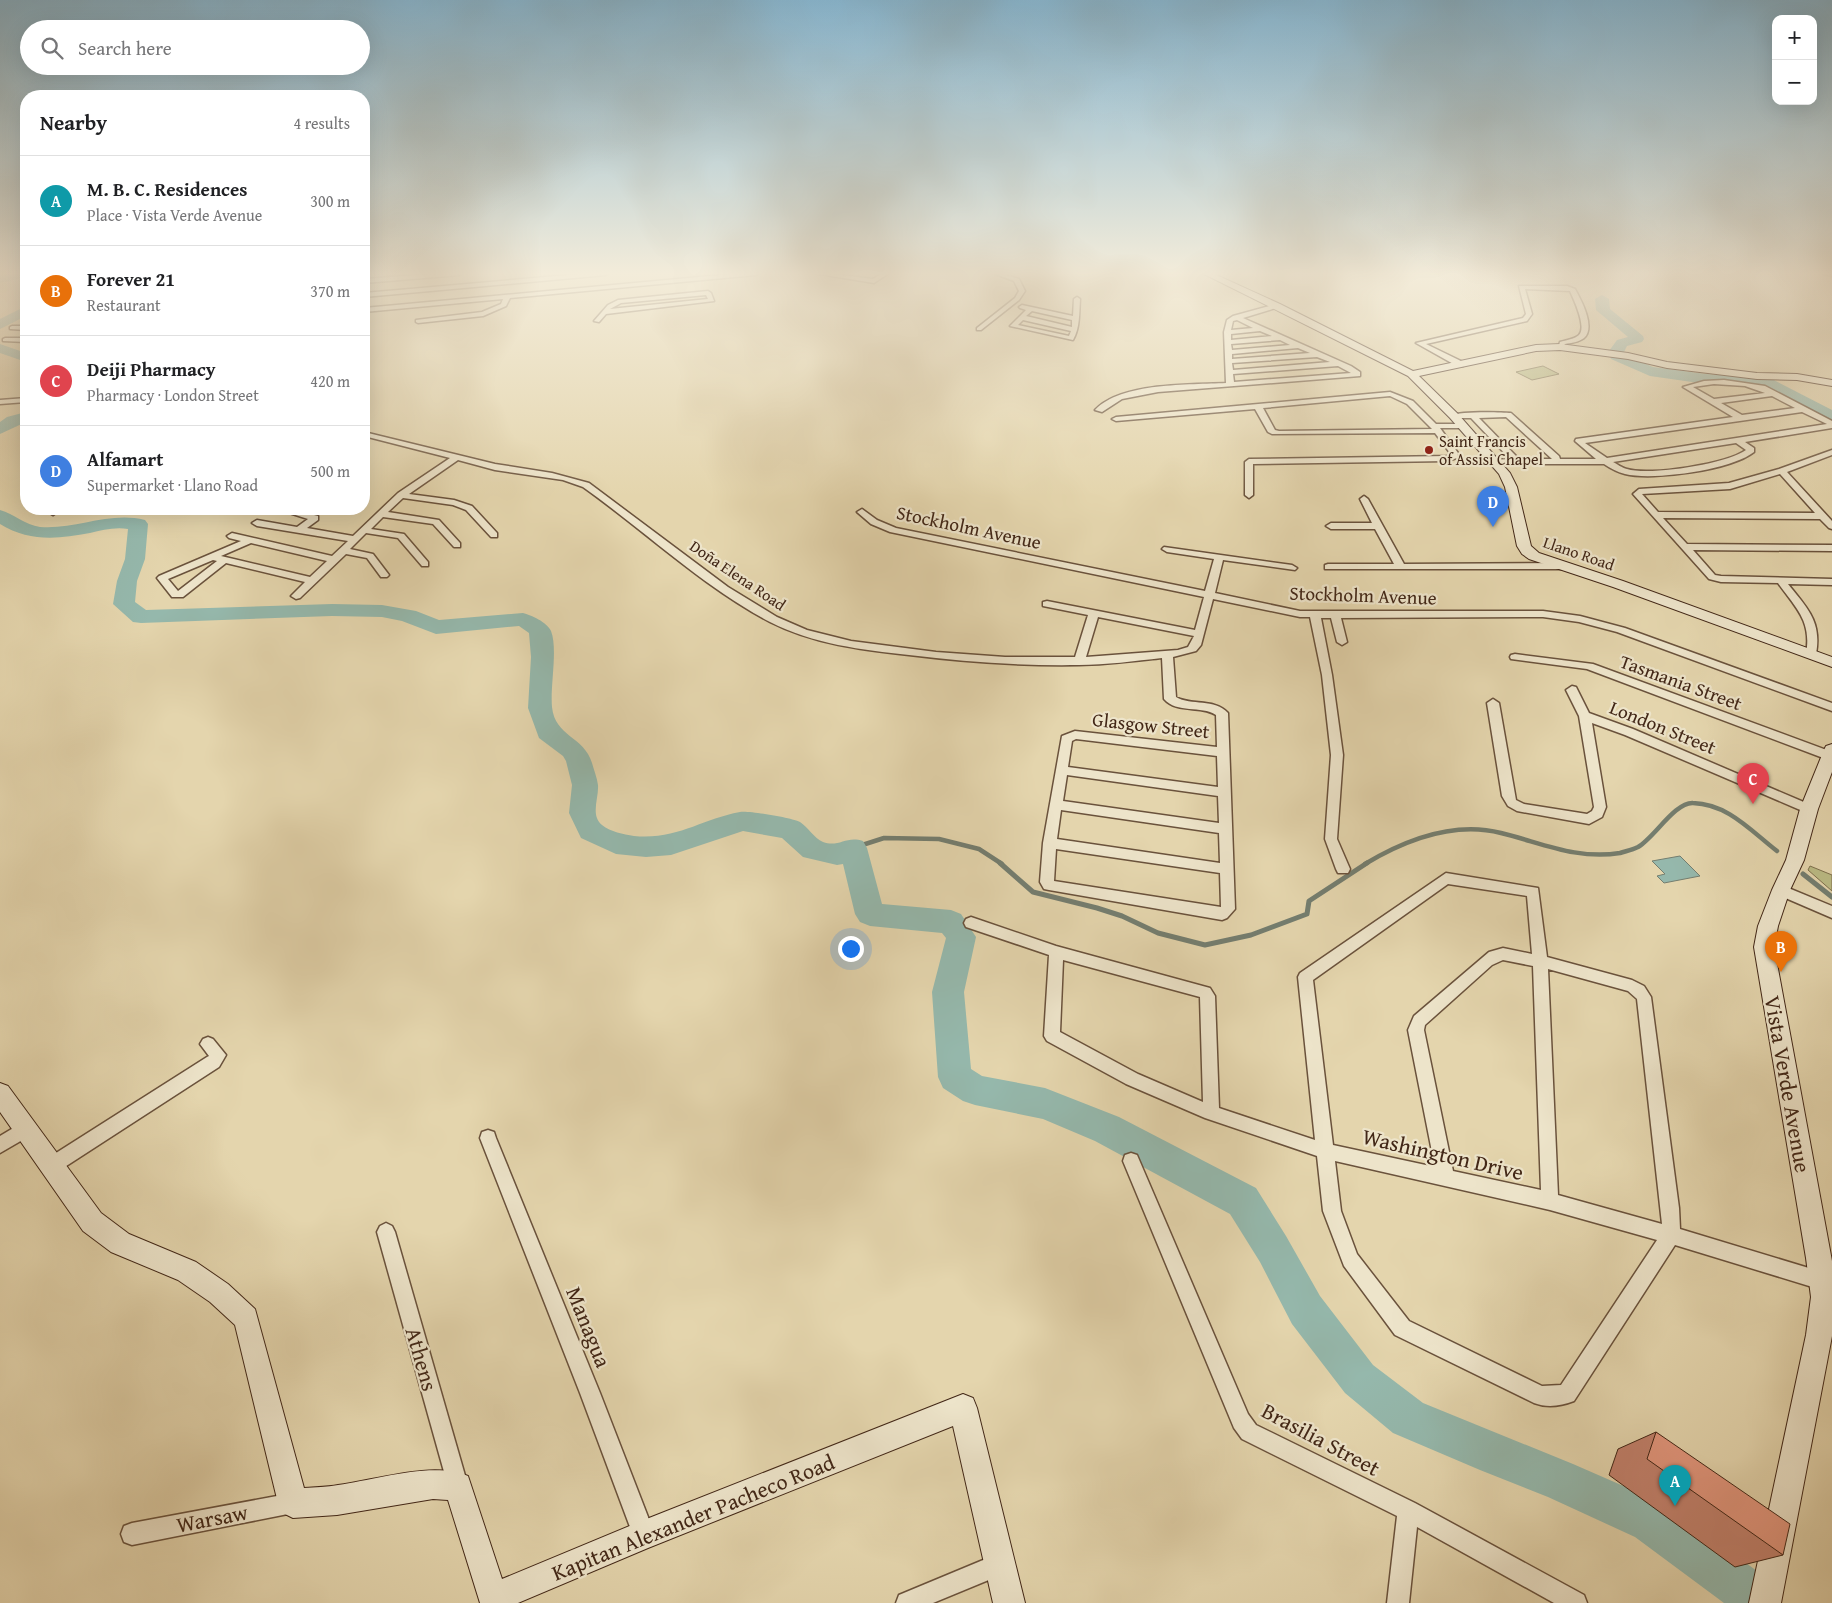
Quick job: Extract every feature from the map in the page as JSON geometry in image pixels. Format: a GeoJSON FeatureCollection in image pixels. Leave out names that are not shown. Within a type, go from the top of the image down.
{"type":"FeatureCollection","features":[{"type":"Feature","properties":{"kind":"street"},"geometry":{"type":"LineString","coordinates":[[1228,348],[1230,384]]}},
{"type":"Feature","properties":{"kind":"street"},"geometry":{"type":"LineString","coordinates":[[1228,352],[1278,348]]}},
{"type":"Feature","properties":{"kind":"street"},"geometry":{"type":"LineString","coordinates":[[1099,410],[1108,402],[1128,395],[1230,384],[1357,374],[1304,348]]}},
{"type":"Feature","properties":{"kind":"street","name":"Llano Road"},"geometry":{"type":"LineString","coordinates":[[1360,348],[1412,374],[1454,416],[1493,460],[1511,487],[1527,551],[1534,556],[1832,662]]}},
{"type":"Feature","properties":{"kind":"street"},"geometry":{"type":"LineString","coordinates":[[1428,348],[1460,364]]}},
{"type":"Feature","properties":{"kind":"street"},"geometry":{"type":"LineString","coordinates":[[1412,374],[1541,348]]}},
{"type":"Feature","properties":{"kind":"street"},"geometry":{"type":"LineString","coordinates":[[1565,348],[1614,355],[1666,366],[1757,376],[1797,377],[1832,383]]}},
{"type":"Feature","properties":{"kind":"street"},"geometry":{"type":"LineString","coordinates":[[1229,361],[1320,355]]}},
{"type":"Feature","properties":{"kind":"street"},"geometry":{"type":"LineString","coordinates":[[1285,357],[1306,379]]}},
{"type":"Feature","properties":{"kind":"street"},"geometry":{"type":"LineString","coordinates":[[1230,372],[1340,364]]}},
{"type":"Feature","properties":{"kind":"street"},"geometry":{"type":"LineString","coordinates":[[1741,418],[1687,387],[1736,382],[1756,386],[1832,425]]}},
{"type":"Feature","properties":{"kind":"street"},"geometry":{"type":"LineString","coordinates":[[1116,419],[1390,394],[1402,398],[1415,407],[1436,429],[1454,453],[1454,456],[1291,463],[1249,462],[1249,495]]}},
{"type":"Feature","properties":{"kind":"street"},"geometry":{"type":"LineString","coordinates":[[1712,402],[1772,394]]}},
{"type":"Feature","properties":{"kind":"street"},"geometry":{"type":"LineString","coordinates":[[0,402],[20,400]]}},
{"type":"Feature","properties":{"kind":"street"},"geometry":{"type":"LineString","coordinates":[[1257,405],[1272,432],[1275,433],[1436,429],[1463,426]]}},
{"type":"Feature","properties":{"kind":"street"},"geometry":{"type":"LineString","coordinates":[[1737,440],[1749,447],[1750,452],[1734,460],[1708,466],[1631,473],[1625,472],[1579,441],[1802,409]]}},
{"type":"Feature","properties":{"kind":"street"},"geometry":{"type":"LineString","coordinates":[[1454,416],[1504,414],[1511,416],[1556,458]]}},
{"type":"Feature","properties":{"kind":"street"},"geometry":{"type":"LineString","coordinates":[[1472,415],[1513,458]]}},
{"type":"Feature","properties":{"kind":"street"},"geometry":{"type":"LineString","coordinates":[[1493,460],[1608,459],[1832,425]]}},
{"type":"Feature","properties":{"kind":"street","name":"Doña Elena Road"},"geometry":{"type":"LineString","coordinates":[[370,435],[498,468],[566,478],[586,485],[746,603],[775,620],[805,633],[854,645],[978,659],[1079,662],[1167,654],[1192,649],[1197,643],[1199,634]]}},
{"type":"Feature","properties":{"kind":"street"},"geometry":{"type":"LineString","coordinates":[[1830,456],[1730,486],[1638,493],[1712,577],[1721,579],[1832,582]]}},
{"type":"Feature","properties":{"kind":"street"},"geometry":{"type":"LineString","coordinates":[[296,596],[332,559],[401,495],[458,457]]}},
{"type":"Feature","properties":{"kind":"street"},"geometry":{"type":"LineString","coordinates":[[1493,460],[1513,458],[1608,459]]}},
{"type":"Feature","properties":{"kind":"street"},"geometry":{"type":"LineString","coordinates":[[1782,471],[1832,526]]}},
{"type":"Feature","properties":{"kind":"street"},"geometry":{"type":"LineString","coordinates":[[401,495],[454,503],[469,508],[494,535]]}},
{"type":"Feature","properties":{"kind":"street"},"geometry":{"type":"LineString","coordinates":[[1364,499],[1400,566]]}},
{"type":"Feature","properties":{"kind":"street","name":"Stockholm Avenue"},"geometry":{"type":"LineString","coordinates":[[862,512],[874,522],[894,530],[1284,611],[1315,615],[1542,614],[1580,619],[1621,630],[1832,708]]}},
{"type":"Feature","properties":{"kind":"street"},"geometry":{"type":"LineString","coordinates":[[380,514],[436,522],[457,544]]}},
{"type":"Feature","properties":{"kind":"street"},"geometry":{"type":"LineString","coordinates":[[299,530],[315,518],[303,515]]}},
{"type":"Feature","properties":{"kind":"street"},"geometry":{"type":"LineString","coordinates":[[1656,515],[1823,516]]}},
{"type":"Feature","properties":{"kind":"street"},"geometry":{"type":"LineString","coordinates":[[257,523],[354,538]]}},
{"type":"Feature","properties":{"kind":"street"},"geometry":{"type":"LineString","coordinates":[[1331,526],[1378,526]]}},
{"type":"Feature","properties":{"kind":"street"},"geometry":{"type":"LineString","coordinates":[[363,530],[401,536],[425,564]]}},
{"type":"Feature","properties":{"kind":"street"},"geometry":{"type":"LineString","coordinates":[[232,536],[332,559]]}},
{"type":"Feature","properties":{"kind":"street"},"geometry":{"type":"LineString","coordinates":[[224,560],[178,595],[162,578],[251,540]]}},
{"type":"Feature","properties":{"kind":"street"},"geometry":{"type":"LineString","coordinates":[[1684,547],[1832,548]]}},
{"type":"Feature","properties":{"kind":"street"},"geometry":{"type":"LineString","coordinates":[[1167,549],[1292,568]]}},
{"type":"Feature","properties":{"kind":"street"},"geometry":{"type":"LineString","coordinates":[[342,550],[370,556],[384,575]]}},
{"type":"Feature","properties":{"kind":"street"},"geometry":{"type":"LineString","coordinates":[[211,556],[311,580]]}},
{"type":"Feature","properties":{"kind":"street"},"geometry":{"type":"LineString","coordinates":[[1047,604],[1199,634],[1219,557]]}},
{"type":"Feature","properties":{"kind":"street"},"geometry":{"type":"LineString","coordinates":[[1328,567],[1566,566]]}},
{"type":"Feature","properties":{"kind":"street"},"geometry":{"type":"LineString","coordinates":[[1780,580],[1810,618],[1814,630],[1811,654]]}},
{"type":"Feature","properties":{"kind":"street"},"geometry":{"type":"LineString","coordinates":[[1079,662],[1094,614]]}},
{"type":"Feature","properties":{"kind":"street"},"geometry":{"type":"LineString","coordinates":[[1315,615],[1327,675],[1337,755],[1331,839],[1343,869]]}},
{"type":"Feature","properties":{"kind":"street"},"geometry":{"type":"LineString","coordinates":[[1335,615],[1342,642]]}},
{"type":"Feature","properties":{"kind":"street"},"geometry":{"type":"LineString","coordinates":[[1167,654],[1170,699],[1180,704],[1216,709],[1222,713],[1222,752],[1225,792],[1228,909],[1222,914],[1049,885],[1046,879],[1061,770],[1225,792]]}},
{"type":"Feature","properties":{"kind":"street","name":"Tasmania Street"},"geometry":{"type":"LineString","coordinates":[[1515,657],[1589,666],[1831,753]]}},
{"type":"Feature","properties":{"kind":"street"},"geometry":{"type":"LineString","coordinates":[[1493,703],[1508,796],[1512,803],[1522,808],[1589,819],[1598,814],[1600,807],[1585,716],[1572,690]]}},
{"type":"Feature","properties":{"kind":"street","name":"London Street"},"geometry":{"type":"LineString","coordinates":[[1585,716],[1629,732],[1809,809]]}},
{"type":"Feature","properties":{"kind":"street","name":"Glasgow Street"},"geometry":{"type":"LineString","coordinates":[[1061,770],[1066,740],[1075,735],[1222,752]]}},
{"type":"Feature","properties":{"kind":"street","name":"Vista Verde Avenue"},"geometry":{"type":"LineString","coordinates":[[1765,1603],[1823,1313],[1827,1282],[1812,1214],[1765,958],[1765,937],[1781,890],[1795,860],[1809,809],[1831,753]]}},
{"type":"Feature","properties":{"kind":"street"},"geometry":{"type":"LineString","coordinates":[[1056,806],[1225,829]]}},
{"type":"Feature","properties":{"kind":"street"},"geometry":{"type":"LineString","coordinates":[[1050,844],[1226,869]]}},
{"type":"Feature","properties":{"kind":"street"},"geometry":{"type":"LineString","coordinates":[[1446,1178],[1416,1030],[1419,1021],[1494,956],[1503,954],[1540,961],[1632,986],[1639,990],[1644,998],[1670,1208],[1671,1235],[1567,1394],[1541,1396],[1478,1368],[1402,1328],[1350,1260],[1332,1211],[1306,976],[1446,878],[1533,892],[1540,961],[1550,1201]]}},
{"type":"Feature","properties":{"kind":"street"},"geometry":{"type":"LineString","coordinates":[[1781,890],[1832,912]]}},
{"type":"Feature","properties":{"kind":"street"},"geometry":{"type":"LineString","coordinates":[[971,923],[1056,952],[1207,994],[1211,1113]]}},
{"type":"Feature","properties":{"kind":"street","name":"Washington Drive"},"geometry":{"type":"LineString","coordinates":[[1056,952],[1051,1033],[1055,1039],[1132,1079],[1211,1113],[1325,1151],[1550,1201],[1827,1282]]}},
{"type":"Feature","properties":{"kind":"street"},"geometry":{"type":"LineString","coordinates":[[51,1166],[213,1062],[218,1054],[208,1044]]}},
{"type":"Feature","properties":{"kind":"street"},"geometry":{"type":"LineString","coordinates":[[0,1093],[92,1222],[120,1243],[187,1272],[219,1293],[246,1318],[293,1503],[338,1500],[433,1484],[458,1486]]}},
{"type":"Feature","properties":{"kind":"street"},"geometry":{"type":"LineString","coordinates":[[0,1145],[25,1129]]}},
{"type":"Feature","properties":{"kind":"street","name":"Managua"},"geometry":{"type":"LineString","coordinates":[[488,1138],[590,1393],[644,1535]]}},
{"type":"Feature","properties":{"kind":"street","name":"Brasilia Street"},"geometry":{"type":"LineString","coordinates":[[1131,1161],[1244,1427],[1249,1432],[1408,1510],[1576,1603]]}},
{"type":"Feature","properties":{"kind":"street","name":"Athens"},"geometry":{"type":"LineString","coordinates":[[386,1232],[458,1486]]}},
{"type":"Feature","properties":{"kind":"street","name":"Kapitan Alexander Pacheco Road"},"geometry":{"type":"LineString","coordinates":[[458,1486],[494,1600],[644,1535],[963,1408],[1010,1603]]}},
{"type":"Feature","properties":{"kind":"street","name":"Warsaw"},"geometry":{"type":"LineString","coordinates":[[132,1534],[293,1503]]}},
{"type":"Feature","properties":{"kind":"street"},"geometry":{"type":"LineString","coordinates":[[1398,1603],[1408,1510]]}},
{"type":"Feature","properties":{"kind":"street"},"geometry":{"type":"LineString","coordinates":[[907,1603],[1000,1564]]}},
{"type":"Feature","properties":{"kind":"green space"},"geometry":{"type":"Polygon","coordinates":[[[1543,366],[1559,374],[1532,380],[1516,372],[1543,366]]]}},
{"type":"Feature","properties":{"kind":"green space"},"geometry":{"type":"Polygon","coordinates":[[[1810,866],[1832,875],[1832,891],[1808,870],[1810,866]]]}},
{"type":"Feature","properties":{"kind":"water"},"geometry":{"type":"Polygon","coordinates":[[[1680,856],[1700,876],[1664,883],[1657,876],[1665,874],[1652,861],[1680,856]]]}},
{"type":"Feature","properties":{"kind":"building"},"geometry":{"type":"Polygon","coordinates":[[[1656,1432],[1790,1524],[1783,1555],[1647,1459],[1656,1432]]]}},
{"type":"Feature","properties":{"kind":"waterway"},"geometry":{"type":"LineString","coordinates":[[0,348],[20,356]]}},
{"type":"Feature","properties":{"kind":"waterway"},"geometry":{"type":"LineString","coordinates":[[1618,348],[1616,356],[1650,371],[1706,379],[1764,381],[1832,416]]}},
{"type":"Feature","properties":{"kind":"waterway"},"geometry":{"type":"LineString","coordinates":[[0,429],[20,419]]}},
{"type":"Feature","properties":{"kind":"waterway"},"geometry":{"type":"LineString","coordinates":[[0,516],[21,528],[52,533],[110,523],[138,524],[135,559],[127,581],[124,604],[141,617],[332,610],[382,611],[408,616],[436,627],[523,619],[540,631],[542,657],[540,708],[548,732],[572,750],[579,761],[585,785],[582,813],[591,831],[616,844],[646,847],[671,845],[742,821],[790,829],[813,850],[837,855],[853,848],[870,914],[951,922],[961,937],[948,992],[955,1077],[975,1090],[1045,1104],[1107,1129],[1243,1201],[1273,1249],[1306,1310],[1359,1379],[1408,1418],[1480,1449],[1558,1479],[1651,1521],[1745,1590]]}},
{"type":"Feature","properties":{"kind":"waterway"},"geometry":{"type":"LineString","coordinates":[[1365,864],[1413,840],[1448,831],[1466,829],[1501,833],[1574,852],[1604,855],[1620,853],[1638,847],[1679,808],[1693,803],[1717,808],[1728,813],[1777,851]]}},
{"type":"Feature","properties":{"kind":"waterway"},"geometry":{"type":"LineString","coordinates":[[853,848],[884,838],[939,839],[979,849],[1002,864]]}},
{"type":"Feature","properties":{"kind":"waterway"},"geometry":{"type":"LineString","coordinates":[[1000,863],[1033,892],[1097,908],[1122,916],[1158,933],[1205,945],[1251,935],[1307,914],[1309,901],[1367,863]]}},
{"type":"Feature","properties":{"kind":"waterway"},"geometry":{"type":"LineString","coordinates":[[1803,874],[1832,897]]}},
{"type":"Feature","properties":{"kind":"place","name":"Saint Francis of Assisi Chapel"},"geometry":{"type":"Point","coordinates":[1429,450]}},
{"type":"Feature","properties":{"kind":"place","name":"Alfamart"},"geometry":{"type":"Point","coordinates":[1493,527]}},
{"type":"Feature","properties":{"kind":"place","name":"Deiji Pharmacy"},"geometry":{"type":"Point","coordinates":[1753,804]}},
{"type":"Feature","properties":{"kind":"place","name":"Forever 21"},"geometry":{"type":"Point","coordinates":[1781,972]}},
{"type":"Feature","properties":{"kind":"place","name":"M. B. C. Residences"},"geometry":{"type":"Point","coordinates":[1675,1506]}}]}
